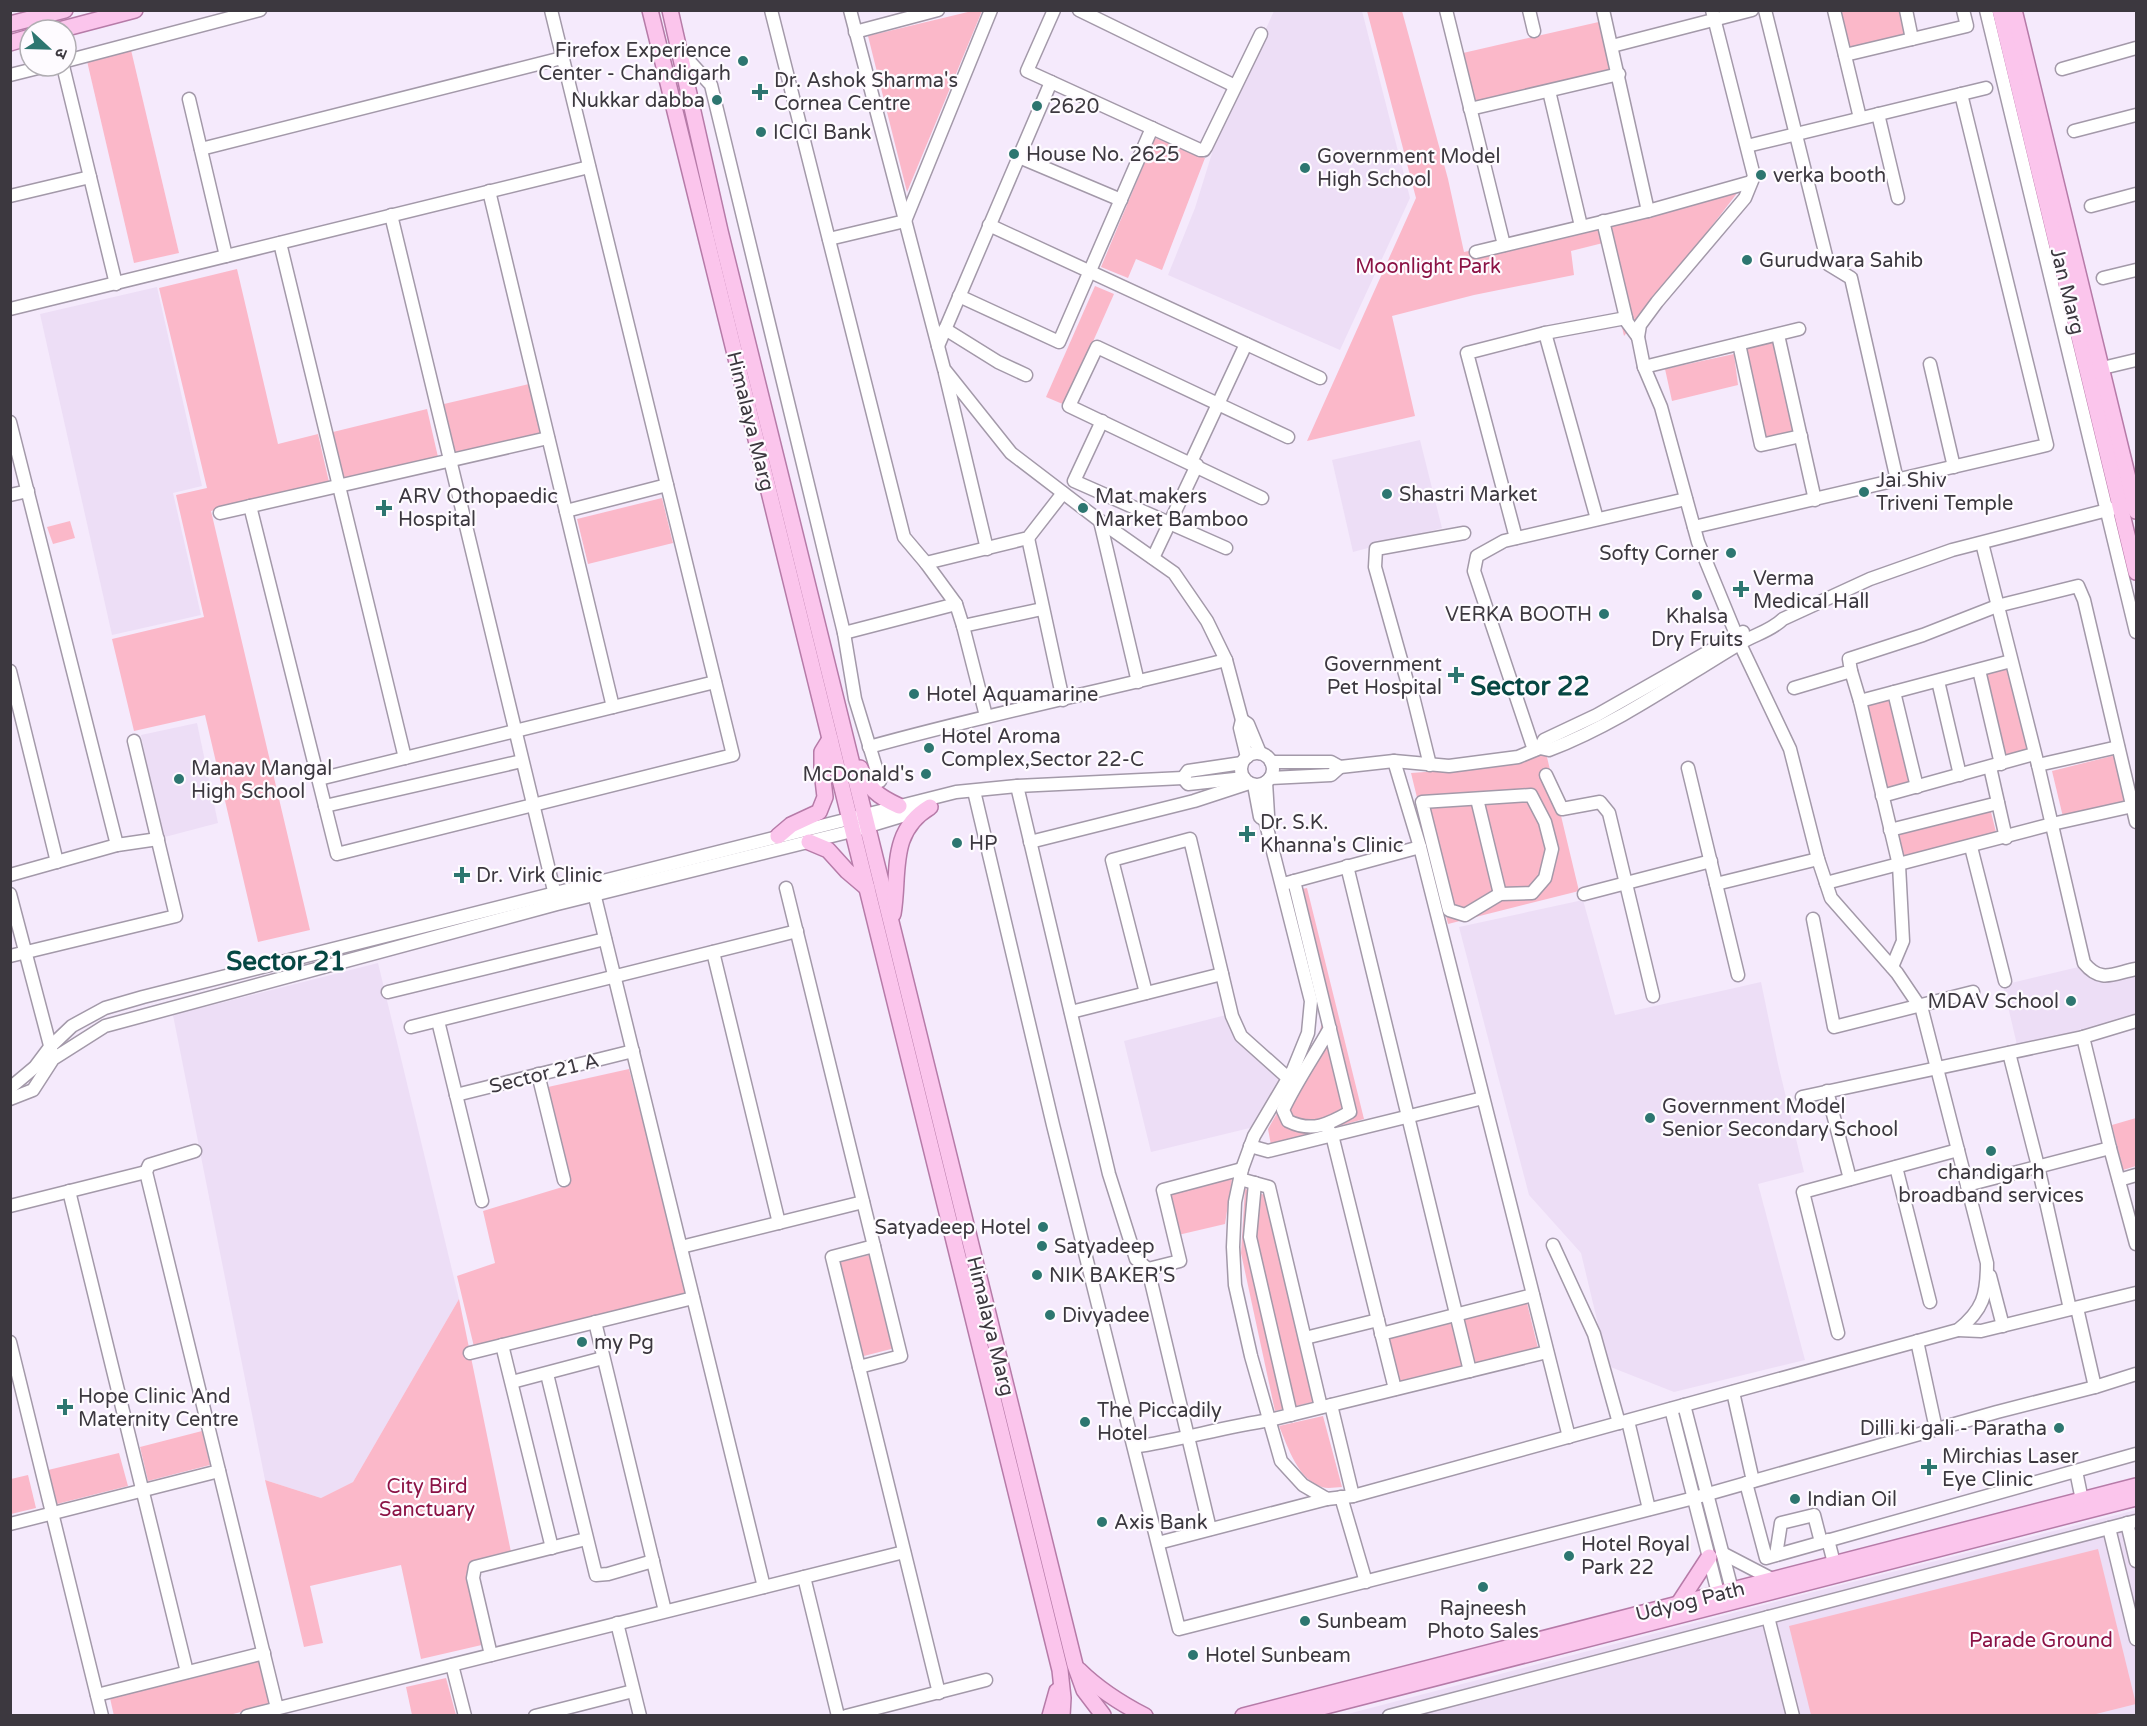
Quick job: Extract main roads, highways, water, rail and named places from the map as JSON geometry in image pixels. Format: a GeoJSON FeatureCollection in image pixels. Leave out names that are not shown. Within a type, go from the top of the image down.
{"type":"FeatureCollection","features":[{"type":"Feature","properties":{"kind":"main road"},"geometry":{"type":"LineString","coordinates":[[10,24],[65,10]]}},
{"type":"Feature","properties":{"kind":"main road"},"geometry":{"type":"LineString","coordinates":[[78,25],[135,10]]}},
{"type":"Feature","properties":{"kind":"main road","name":"Himalaya Marg"},"geometry":{"type":"LineString","coordinates":[[650,10],[867,888],[1068,1668],[1103,1716]]}},
{"type":"Feature","properties":{"kind":"main road","name":"Himalaya Marg"},"geometry":{"type":"LineString","coordinates":[[670,10],[720,231],[866,820],[1068,1668],[1062,1716]]}},
{"type":"Feature","properties":{"kind":"main road","name":"Jan Marg"},"geometry":{"type":"LineString","coordinates":[[2000,10],[2095,370]]}},
{"type":"Feature","properties":{"kind":"main road","name":"Jan Marg"},"geometry":{"type":"LineString","coordinates":[[2014,10],[2125,508],[2136,572]]}},
{"type":"Feature","properties":{"kind":"main road"},"geometry":{"type":"LineString","coordinates":[[778,836],[791,825],[819,812],[825,797],[822,753],[830,740]]}},
{"type":"Feature","properties":{"kind":"main road"},"geometry":{"type":"LineString","coordinates":[[848,747],[870,788],[898,806]]}},
{"type":"Feature","properties":{"kind":"main road"},"geometry":{"type":"LineString","coordinates":[[891,924],[896,865],[901,844],[913,820],[930,807]]}},
{"type":"Feature","properties":{"kind":"main road"},"geometry":{"type":"LineString","coordinates":[[809,842],[828,850],[867,888]]}},
{"type":"Feature","properties":{"kind":"main road","name":"Udyog Path"},"geometry":{"type":"LineString","coordinates":[[1243,1716],[2136,1486]]}},
{"type":"Feature","properties":{"kind":"main road","name":"Udyog Path"},"geometry":{"type":"LineString","coordinates":[[1287,1716],[2136,1497]]}},
{"type":"Feature","properties":{"kind":"main road"},"geometry":{"type":"LineString","coordinates":[[1679,1603],[1715,1555]]}},
{"type":"Feature","properties":{"kind":"main road"},"geometry":{"type":"LineString","coordinates":[[1050,1716],[1068,1668],[1122,1704],[1145,1716]]}},
{"type":"Feature","properties":{"kind":"main road"},"geometry":{"type":"LineString","coordinates":[[1090,1716],[1103,1716]]}},
{"type":"Feature","properties":{"kind":"place","name":"Firefox Experience Center - Chandigarh"},"geometry":{"type":"Point","coordinates":[743,61]}},
{"type":"Feature","properties":{"kind":"place","name":"Dr. Ashok Sharma's Cornea Centre"},"geometry":{"type":"Point","coordinates":[760,92]}},
{"type":"Feature","properties":{"kind":"place","name":"Nukkar dabba"},"geometry":{"type":"Point","coordinates":[717,100]}},
{"type":"Feature","properties":{"kind":"place","name":"2620"},"geometry":{"type":"Point","coordinates":[1037,106]}},
{"type":"Feature","properties":{"kind":"place","name":"ICICI Bank"},"geometry":{"type":"Point","coordinates":[761,132]}},
{"type":"Feature","properties":{"kind":"place","name":"House No. 2625"},"geometry":{"type":"Point","coordinates":[1014,154]}},
{"type":"Feature","properties":{"kind":"place","name":"Government Model High School"},"geometry":{"type":"Point","coordinates":[1305,168]}},
{"type":"Feature","properties":{"kind":"place","name":"verka booth"},"geometry":{"type":"Point","coordinates":[1761,175]}},
{"type":"Feature","properties":{"kind":"place","name":"Gurudwara Sahib"},"geometry":{"type":"Point","coordinates":[1747,260]}},
{"type":"Feature","properties":{"kind":"place","name":"Jai Shiv Triveni Temple"},"geometry":{"type":"Point","coordinates":[1864,492]}},
{"type":"Feature","properties":{"kind":"place","name":"Shastri Market"},"geometry":{"type":"Point","coordinates":[1387,494]}},
{"type":"Feature","properties":{"kind":"place","name":"ARV Othopaedic Hospital"},"geometry":{"type":"Point","coordinates":[384,508]}},
{"type":"Feature","properties":{"kind":"place","name":"Mat makers Market Bamboo"},"geometry":{"type":"Point","coordinates":[1083,508]}},
{"type":"Feature","properties":{"kind":"place","name":"Softy Corner"},"geometry":{"type":"Point","coordinates":[1731,553]}},
{"type":"Feature","properties":{"kind":"place","name":"Verma Medical Hall"},"geometry":{"type":"Point","coordinates":[1741,589]}},
{"type":"Feature","properties":{"kind":"place","name":"Khalsa Dry Fruits"},"geometry":{"type":"Point","coordinates":[1697,595]}},
{"type":"Feature","properties":{"kind":"place","name":"VERKA BOOTH"},"geometry":{"type":"Point","coordinates":[1604,614]}},
{"type":"Feature","properties":{"kind":"place","name":"Government Pet Hospital"},"geometry":{"type":"Point","coordinates":[1456,675]}},
{"type":"Feature","properties":{"kind":"place","name":"Hotel Aquamarine"},"geometry":{"type":"Point","coordinates":[914,694]}},
{"type":"Feature","properties":{"kind":"place","name":"Hotel Aroma Complex,Sector 22-C"},"geometry":{"type":"Point","coordinates":[929,748]}},
{"type":"Feature","properties":{"kind":"place","name":"McDonald's"},"geometry":{"type":"Point","coordinates":[926,774]}},
{"type":"Feature","properties":{"kind":"place","name":"Manav Mangal High School"},"geometry":{"type":"Point","coordinates":[179,779]}},
{"type":"Feature","properties":{"kind":"place","name":"Dr. S.K. Khanna's Clinic"},"geometry":{"type":"Point","coordinates":[1247,834]}},
{"type":"Feature","properties":{"kind":"place","name":"HP"},"geometry":{"type":"Point","coordinates":[957,843]}},
{"type":"Feature","properties":{"kind":"place","name":"Dr. Virk Clinic"},"geometry":{"type":"Point","coordinates":[462,875]}},
{"type":"Feature","properties":{"kind":"place","name":"MDAV School"},"geometry":{"type":"Point","coordinates":[2071,1001]}},
{"type":"Feature","properties":{"kind":"place","name":"Government Model Senior Secondary School"},"geometry":{"type":"Point","coordinates":[1650,1118]}},
{"type":"Feature","properties":{"kind":"place","name":"chandigarh broadband services"},"geometry":{"type":"Point","coordinates":[1991,1151]}},
{"type":"Feature","properties":{"kind":"place","name":"Satyadeep Hotel"},"geometry":{"type":"Point","coordinates":[1043,1227]}},
{"type":"Feature","properties":{"kind":"place","name":"Satyadeep"},"geometry":{"type":"Point","coordinates":[1042,1246]}},
{"type":"Feature","properties":{"kind":"place","name":"NIK BAKER'S"},"geometry":{"type":"Point","coordinates":[1037,1275]}},
{"type":"Feature","properties":{"kind":"place","name":"Divyadee"},"geometry":{"type":"Point","coordinates":[1050,1315]}},
{"type":"Feature","properties":{"kind":"place","name":"my Pg"},"geometry":{"type":"Point","coordinates":[582,1342]}},
{"type":"Feature","properties":{"kind":"place","name":"Hope Clinic And Maternity Centre"},"geometry":{"type":"Point","coordinates":[65,1407]}},
{"type":"Feature","properties":{"kind":"place","name":"The Piccadily Hotel"},"geometry":{"type":"Point","coordinates":[1085,1422]}},
{"type":"Feature","properties":{"kind":"place","name":"Dilli ki gali - Paratha"},"geometry":{"type":"Point","coordinates":[2059,1428]}},
{"type":"Feature","properties":{"kind":"place","name":"Mirchias Laser Eye Clinic"},"geometry":{"type":"Point","coordinates":[1929,1467]}},
{"type":"Feature","properties":{"kind":"place","name":"Indian Oil"},"geometry":{"type":"Point","coordinates":[1795,1499]}},
{"type":"Feature","properties":{"kind":"place","name":"Axis Bank"},"geometry":{"type":"Point","coordinates":[1102,1522]}},
{"type":"Feature","properties":{"kind":"place","name":"Hotel Royal Park 22"},"geometry":{"type":"Point","coordinates":[1569,1556]}},
{"type":"Feature","properties":{"kind":"place","name":"Rajneesh Photo Sales"},"geometry":{"type":"Point","coordinates":[1483,1587]}},
{"type":"Feature","properties":{"kind":"place","name":"Sunbeam"},"geometry":{"type":"Point","coordinates":[1305,1621]}},
{"type":"Feature","properties":{"kind":"place","name":"Hotel Sunbeam"},"geometry":{"type":"Point","coordinates":[1193,1655]}},
{"type":"Feature","properties":{"kind":"district","name":"Sector 22"},"geometry":{"type":"Point","coordinates":[1530,686]}},
{"type":"Feature","properties":{"kind":"district","name":"Sector 21"},"geometry":{"type":"Point","coordinates":[286,961]}},
{"type":"Feature","properties":{"kind":"park label","name":"Moonlight Park"},"geometry":{"type":"Point","coordinates":[1428,266]}},
{"type":"Feature","properties":{"kind":"park label","name":"City Bird Sanctuary"},"geometry":{"type":"Point","coordinates":[427,1498]}},
{"type":"Feature","properties":{"kind":"park label","name":"Parade Ground"},"geometry":{"type":"Point","coordinates":[2041,1640]}}]}
